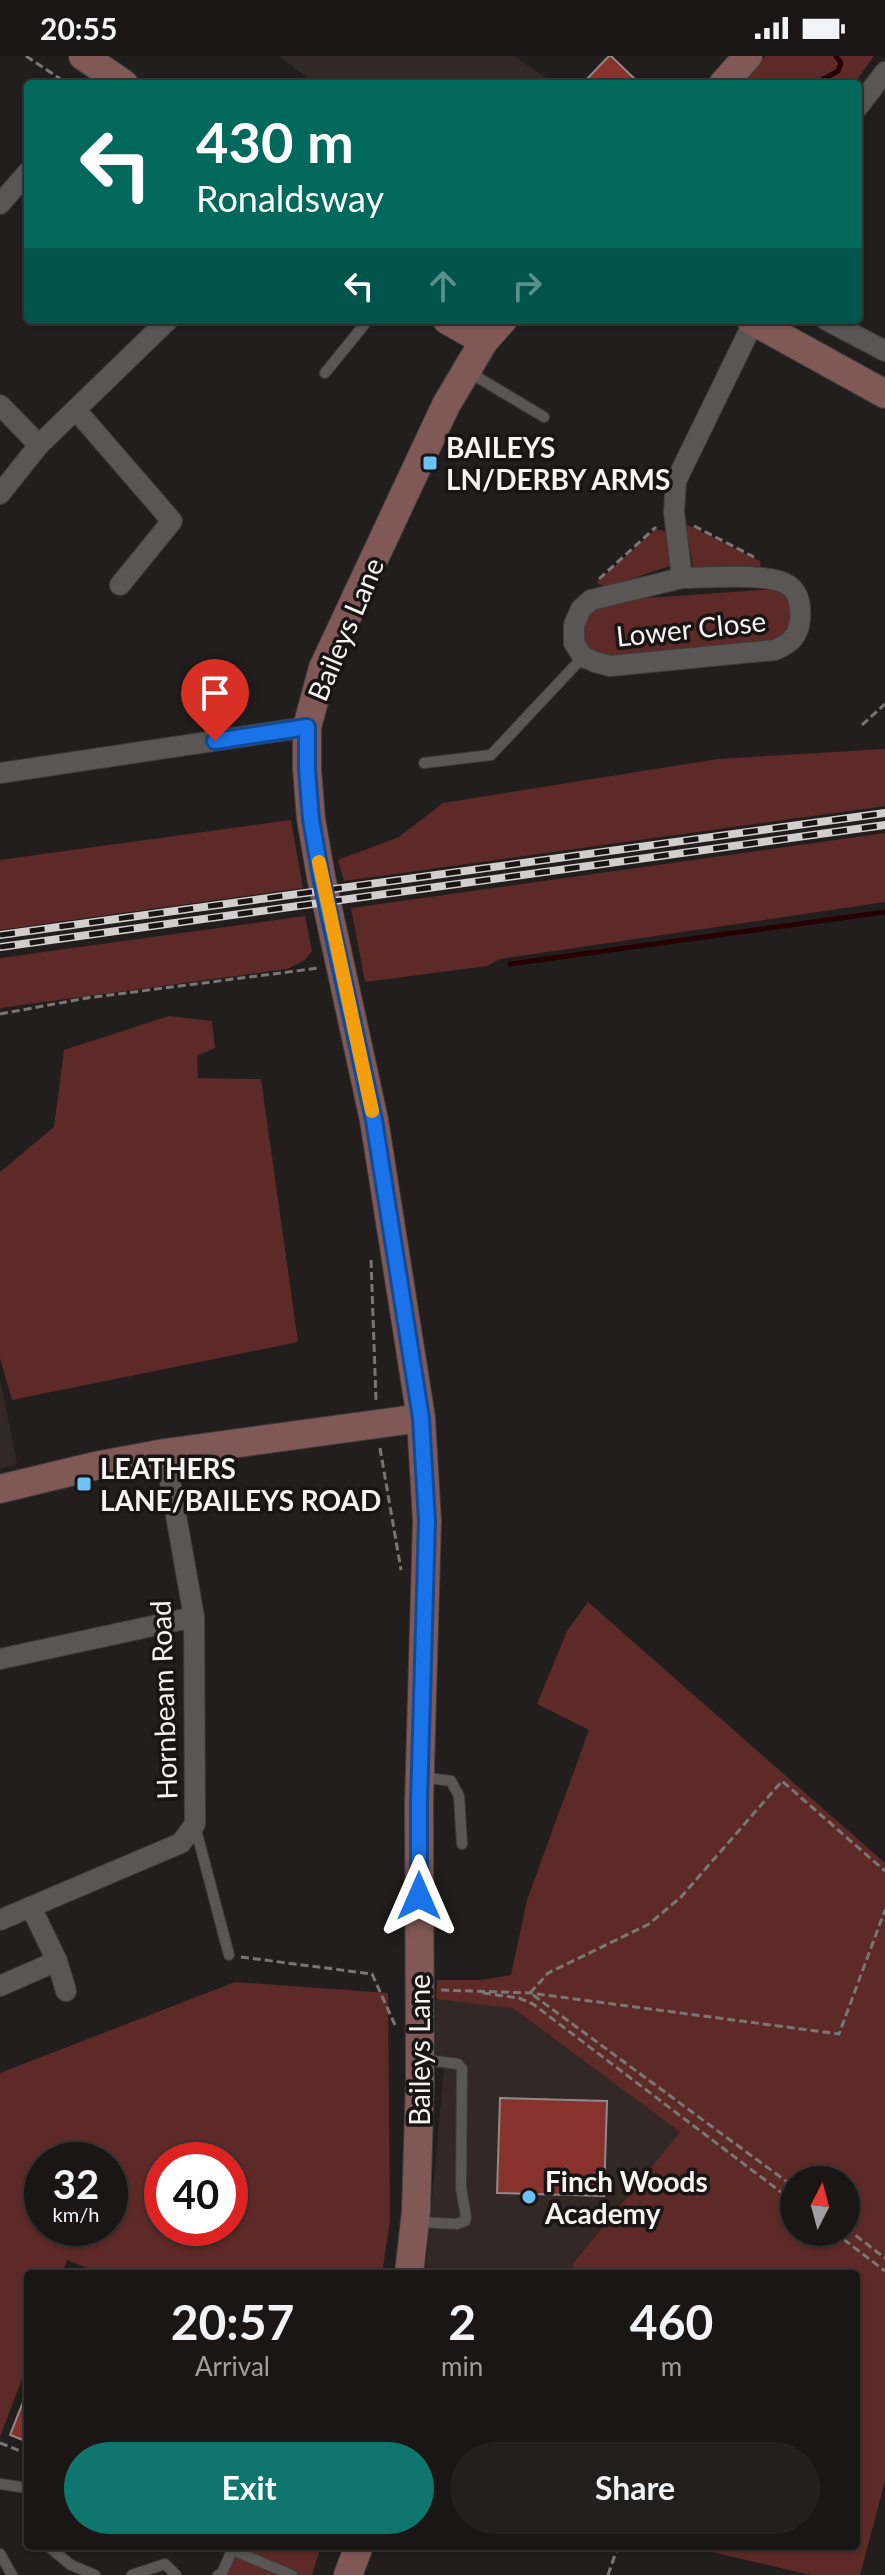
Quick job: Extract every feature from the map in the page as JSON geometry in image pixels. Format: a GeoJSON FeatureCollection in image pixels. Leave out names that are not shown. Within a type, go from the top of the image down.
{"type":"FeatureCollection","features":[{"type":"Feature","properties":{"kind":"street"},"geometry":{"type":"LineString","coordinates":[[727,80],[748,56]]}},
{"type":"Feature","properties":{"kind":"street"},"geometry":{"type":"LineString","coordinates":[[862,102],[885,72]]}},
{"type":"Feature","properties":{"kind":"street"},"geometry":{"type":"LineString","coordinates":[[0,204],[24,177]]}},
{"type":"Feature","properties":{"kind":"street"},"geometry":{"type":"LineString","coordinates":[[0,494],[39,445],[164,324]]}},
{"type":"Feature","properties":{"kind":"street"},"geometry":{"type":"LineString","coordinates":[[454,324],[484,341]]}},
{"type":"Feature","properties":{"kind":"street","name":"Baileys Lane"},"geometry":{"type":"LineString","coordinates":[[409,2270],[415,2222],[420,2059],[420,1777],[427,1521],[421,1418],[374,1120],[311,819],[307,727],[323,668],[442,413],[465,370],[499,324]]}},
{"type":"Feature","properties":{"kind":"street","name":"Lower Close"},"geometry":{"type":"LineString","coordinates":[[682,578],[674,512],[676,481],[751,324]]}},
{"type":"Feature","properties":{"kind":"street"},"geometry":{"type":"LineString","coordinates":[[757,324],[885,394]]}},
{"type":"Feature","properties":{"kind":"street"},"geometry":{"type":"LineString","coordinates":[[834,324],[885,351]]}},
{"type":"Feature","properties":{"kind":"street"},"geometry":{"type":"LineString","coordinates":[[0,405],[39,445]]}},
{"type":"Feature","properties":{"kind":"street"},"geometry":{"type":"LineString","coordinates":[[76,410],[172,521],[120,585]]}},
{"type":"Feature","properties":{"kind":"street","name":"Lower Close"},"geometry":{"type":"LineString","coordinates":[[682,578],[770,578],[787,584],[796,593],[800,607],[796,634],[789,644],[775,650],[610,666],[583,657],[574,643],[574,625],[581,609],[591,600],[682,578]]}},
{"type":"Feature","properties":{"kind":"street"},"geometry":{"type":"LineString","coordinates":[[0,773],[307,727]]}},
{"type":"Feature","properties":{"kind":"street"},"geometry":{"type":"LineString","coordinates":[[0,1489],[165,1453],[421,1418]]}},
{"type":"Feature","properties":{"kind":"street","name":"Hornbeam Road"},"geometry":{"type":"LineString","coordinates":[[0,1920],[181,1843],[195,1824],[194,1617],[165,1453]]}},
{"type":"Feature","properties":{"kind":"street"},"geometry":{"type":"LineString","coordinates":[[0,1659],[194,1617]]}},
{"type":"Feature","properties":{"kind":"street"},"geometry":{"type":"LineString","coordinates":[[31,1907],[57,1961],[66,1991]]}},
{"type":"Feature","properties":{"kind":"street"},"geometry":{"type":"LineString","coordinates":[[0,1986],[57,1961]]}},
{"type":"Feature","properties":{"kind":"street"},"geometry":{"type":"LineString","coordinates":[[348,2575],[357,2550]]}},
{"type":"Feature","properties":{"kind":"lane"},"geometry":{"type":"LineString","coordinates":[[325,373],[365,324]]}},
{"type":"Feature","properties":{"kind":"lane"},"geometry":{"type":"LineString","coordinates":[[465,370],[544,417]]}},
{"type":"Feature","properties":{"kind":"lane"},"geometry":{"type":"LineString","coordinates":[[424,763],[491,755],[583,657]]}},
{"type":"Feature","properties":{"kind":"lane"},"geometry":{"type":"LineString","coordinates":[[420,1777],[451,1781],[459,1796],[462,1844]]}},
{"type":"Feature","properties":{"kind":"lane"},"geometry":{"type":"LineString","coordinates":[[195,1824],[229,1955]]}},
{"type":"Feature","properties":{"kind":"lane"},"geometry":{"type":"LineString","coordinates":[[415,2222],[457,2224],[465,2221],[466,2217],[461,2188],[462,2069],[458,2064],[420,2059]]}},
{"type":"Feature","properties":{"kind":"lane"},"geometry":{"type":"LineString","coordinates":[[0,2484],[24,2487]]}},
{"type":"Feature","properties":{"kind":"lane"},"geometry":{"type":"LineString","coordinates":[[53,2550],[71,2565],[95,2575]]}},
{"type":"Feature","properties":{"kind":"lane"},"geometry":{"type":"LineString","coordinates":[[218,2575],[222,2573],[232,2550]]}},
{"type":"Feature","properties":{"kind":"lane"},"geometry":{"type":"LineString","coordinates":[[237,2550],[292,2575]]}},
{"type":"Feature","properties":{"kind":"lane"},"geometry":{"type":"LineString","coordinates":[[1,2558],[12,2575]]}},
{"type":"Feature","properties":{"kind":"lane"},"geometry":{"type":"LineString","coordinates":[[132,2575],[165,2564],[176,2575]]}},
{"type":"Feature","properties":{"kind":"path"},"geometry":{"type":"LineString","coordinates":[[26,56],[62,80]]}},
{"type":"Feature","properties":{"kind":"path"},"geometry":{"type":"LineString","coordinates":[[591,600],[593,584],[674,512],[689,523],[763,561],[770,578]]}},
{"type":"Feature","properties":{"kind":"path"},"geometry":{"type":"LineString","coordinates":[[862,725],[885,704]]}},
{"type":"Feature","properties":{"kind":"path"},"geometry":{"type":"LineString","coordinates":[[0,1014],[87,998],[340,964]]}},
{"type":"Feature","properties":{"kind":"path"},"geometry":{"type":"LineString","coordinates":[[371,1249],[377,1425],[402,1575]]}},
{"type":"Feature","properties":{"kind":"path"},"geometry":{"type":"LineString","coordinates":[[530,1993],[548,1973],[649,1924],[671,1906],[782,1781],[885,1871]]}},
{"type":"Feature","properties":{"kind":"path"},"geometry":{"type":"LineString","coordinates":[[780,2191],[533,2004],[505,1995],[437,1989],[530,1993],[839,2034],[885,1910]]}},
{"type":"Feature","properties":{"kind":"path"},"geometry":{"type":"LineString","coordinates":[[229,1955],[372,1974],[396,2027]]}},
{"type":"Feature","properties":{"kind":"path"},"geometry":{"type":"LineString","coordinates":[[530,1993],[780,2177]]}},
{"type":"Feature","properties":{"kind":"path"},"geometry":{"type":"LineString","coordinates":[[860,2239],[885,2258]]}},
{"type":"Feature","properties":{"kind":"path"},"geometry":{"type":"LineString","coordinates":[[852,2246],[885,2271]]}},
{"type":"Feature","properties":{"kind":"path"},"geometry":{"type":"LineString","coordinates":[[0,2443],[24,2452]]}},
{"type":"Feature","properties":{"kind":"path"},"geometry":{"type":"LineString","coordinates":[[608,2575],[617,2550]]}},
{"type":"Feature","properties":{"kind":"shaded area"},"geometry":{"type":"Polygon","coordinates":[[[279,56],[514,56],[549,80],[310,80],[279,56]]]}},
{"type":"Feature","properties":{"kind":"shaded area"},"geometry":{"type":"Polygon","coordinates":[[[765,56],[874,56],[857,80],[743,80],[765,56]]]}},
{"type":"Feature","properties":{"kind":"shaded area"},"geometry":{"type":"Polygon","coordinates":[[[688,525],[760,561],[761,568],[693,567],[688,525]]]}},
{"type":"Feature","properties":{"kind":"shaded area"},"geometry":{"type":"Polygon","coordinates":[[[656,529],[667,532],[670,566],[606,587],[596,583],[656,529]]]}},
{"type":"Feature","properties":{"kind":"shaded area"},"geometry":{"type":"Polygon","coordinates":[[[776,589],[791,602],[788,627],[778,639],[606,657],[589,647],[584,638],[584,617],[604,601],[776,589]]]}},
{"type":"Feature","properties":{"kind":"shaded area"},"geometry":{"type":"Polygon","coordinates":[[[885,749],[885,806],[344,881],[338,860],[399,837],[443,803],[718,759],[885,749]]]}},
{"type":"Feature","properties":{"kind":"shaded area"},"geometry":{"type":"Polygon","coordinates":[[[291,820],[303,888],[0,930],[0,860],[291,820]]]}},
{"type":"Feature","properties":{"kind":"shaded area"},"geometry":{"type":"Polygon","coordinates":[[[885,833],[885,902],[500,959],[487,966],[365,982],[351,908],[885,833]]]}},
{"type":"Feature","properties":{"kind":"shaded area"},"geometry":{"type":"Polygon","coordinates":[[[305,916],[312,951],[305,960],[287,969],[0,1008],[0,958],[305,916]]]}},
{"type":"Feature","properties":{"kind":"shaded area"},"geometry":{"type":"Polygon","coordinates":[[[169,1016],[212,1021],[215,1048],[197,1056],[198,1078],[261,1079],[298,1342],[12,1400],[0,1358],[0,1172],[54,1127],[64,1050],[169,1016]]]}},
{"type":"Feature","properties":{"kind":"shaded area"},"geometry":{"type":"Polygon","coordinates":[[[0,1379],[17,1464],[0,1469],[0,1379]]]}},
{"type":"Feature","properties":{"kind":"shaded area"},"geometry":{"type":"Polygon","coordinates":[[[588,1602],[885,1863],[885,2481],[860,2575],[811,2575],[703,2550],[860,2550],[860,2270],[572,2270],[573,2263],[680,2132],[513,2008],[436,1999],[437,1980],[480,1980],[511,1975],[527,1900],[589,1730],[537,1704],[567,1631],[588,1602]]]}},
{"type":"Feature","properties":{"kind":"shaded area"},"geometry":{"type":"Polygon","coordinates":[[[235,1982],[388,1993],[390,2220],[383,2270],[93,2270],[67,2260],[63,2270],[24,2270],[24,2374],[0,2437],[0,2073],[235,1982]]]}},
{"type":"Feature","properties":{"kind":"shaded area","name":"Finch Woods Academy"},"geometry":{"type":"Polygon","coordinates":[[[436,1999],[513,2007],[680,2132],[573,2262],[572,2270],[425,2270],[444,2069],[434,2068],[436,1999]]]}},
{"type":"Feature","properties":{"kind":"shaded area"},"geometry":{"type":"Polygon","coordinates":[[[239,2550],[320,2550],[312,2575],[214,2575],[239,2550]]]}},
{"type":"Feature","properties":{"kind":"building"},"geometry":{"type":"Polygon","coordinates":[[[611,56],[636,80],[586,80],[611,56]]]}},
{"type":"Feature","properties":{"kind":"building"},"geometry":{"type":"Polygon","coordinates":[[[500,2098],[607,2101],[604,2196],[497,2193],[500,2098]]]}},
{"type":"Feature","properties":{"kind":"building"},"geometry":{"type":"Polygon","coordinates":[[[24,2400],[24,2440],[10,2435],[24,2400]]]}},
{"type":"Feature","properties":{"kind":"waterway"},"geometry":{"type":"LineString","coordinates":[[821,80],[838,71],[841,63],[836,56]]}},
{"type":"Feature","properties":{"kind":"waterway"},"geometry":{"type":"LineString","coordinates":[[510,964],[885,912]]}},
{"type":"Feature","properties":{"kind":"railway"},"geometry":{"type":"LineString","coordinates":[[0,935],[885,813]]}},
{"type":"Feature","properties":{"kind":"railway"},"geometry":{"type":"LineString","coordinates":[[0,947],[885,825]]}},
{"type":"Feature","properties":{"kind":"slow traffic"},"geometry":{"type":"LineString","coordinates":[[319,862],[372,1111]]}},
{"type":"Feature","properties":{"kind":"place","name":"BAILEYS LN/DERBY ARMS"},"geometry":{"type":"Point","coordinates":[430,463]}},
{"type":"Feature","properties":{"kind":"place","name":"LEATHERS LANE/BAILEYS ROAD"},"geometry":{"type":"Point","coordinates":[84,1484]}},
{"type":"Feature","properties":{"kind":"place","name":"Finch Woods Academy"},"geometry":{"type":"Point","coordinates":[529,2197]}},
{"type":"Feature","properties":{"kind":"route"},"geometry":{"type":"LineString","coordinates":[[215,741],[307,727],[311,819],[374,1120],[421,1418],[427,1521],[419,1896]]}}]}
